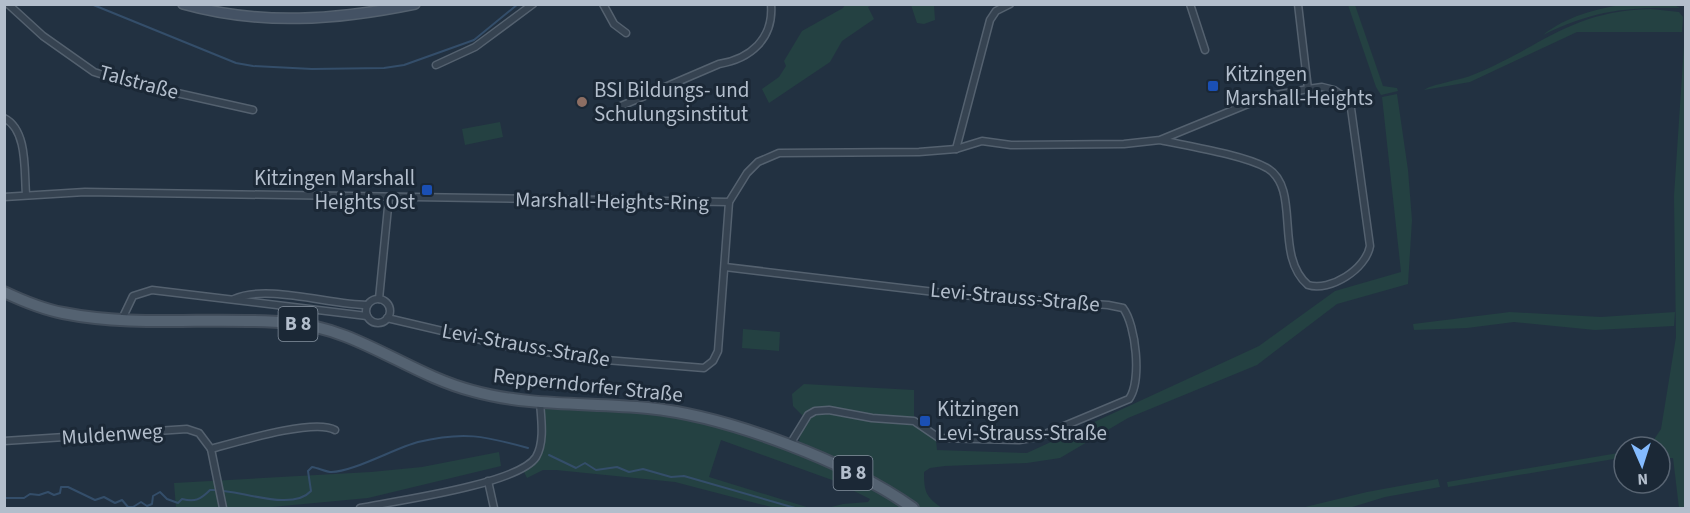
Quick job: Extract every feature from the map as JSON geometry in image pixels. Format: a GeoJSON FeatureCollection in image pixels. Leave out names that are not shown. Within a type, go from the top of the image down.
{"type":"FeatureCollection","features":[{"type":"Feature","properties":{"kind":"main road"},"geometry":{"type":"LineString","coordinates":[[183,4],[216,14],[278,21],[320,18],[415,4]]}},
{"type":"Feature","properties":{"kind":"main road","name":"Repperndorfer Straße"},"geometry":{"type":"LineString","coordinates":[[4,292],[63,313],[122,319],[308,325],[348,337],[458,387],[504,399],[626,406],[683,413],[789,447],[868,480],[913,508]]}},
{"type":"Feature","properties":{"kind":"street","name":"Talstraße"},"geometry":{"type":"LineString","coordinates":[[8,4],[43,36],[94,72],[253,110]]}},
{"type":"Feature","properties":{"kind":"street"},"geometry":{"type":"LineString","coordinates":[[436,65],[476,47],[533,4]]}},
{"type":"Feature","properties":{"kind":"street"},"geometry":{"type":"LineString","coordinates":[[603,4],[614,24],[626,33]]}},
{"type":"Feature","properties":{"kind":"street"},"geometry":{"type":"LineString","coordinates":[[621,106],[719,64],[734,62],[755,49],[769,30],[771,4]]}},
{"type":"Feature","properties":{"kind":"street"},"geometry":{"type":"LineString","coordinates":[[956,149],[990,20],[996,11],[1010,4]]}},
{"type":"Feature","properties":{"kind":"street"},"geometry":{"type":"LineString","coordinates":[[1190,4],[1205,50]]}},
{"type":"Feature","properties":{"kind":"street"},"geometry":{"type":"LineString","coordinates":[[1298,4],[1308,89]]}},
{"type":"Feature","properties":{"kind":"street","name":"Marshall-Heights-Ring"},"geometry":{"type":"LineString","coordinates":[[4,197],[26,194],[158,193],[729,202],[753,168],[779,153],[956,149],[982,141],[1064,145],[1160,140],[1265,167],[1276,175],[1283,192],[1293,266],[1308,285],[1325,287],[1364,264],[1370,246],[1350,101],[1334,90],[1322,87],[1265,97],[1160,140]]}},
{"type":"Feature","properties":{"kind":"street"},"geometry":{"type":"LineString","coordinates":[[4,118],[13,123],[20,135],[26,194]]}},
{"type":"Feature","properties":{"kind":"street"},"geometry":{"type":"LineString","coordinates":[[379,299],[389,197]]}},
{"type":"Feature","properties":{"kind":"street","name":"Levi-Strauss-Straße"},"geometry":{"type":"LineString","coordinates":[[122,319],[133,296],[152,290],[367,316],[375,322],[387,318],[515,348],[606,360],[704,368],[713,361],[718,351],[729,202]]}},
{"type":"Feature","properties":{"kind":"street","name":"Levi-Strauss-Straße"},"geometry":{"type":"LineString","coordinates":[[725,267],[960,295],[1108,305],[1123,308],[1129,316],[1136,373],[1129,399],[1038,437],[1019,441],[939,438],[914,421],[824,410],[812,412],[803,420],[789,447]]}},
{"type":"Feature","properties":{"kind":"street","name":"Levi-Strauss-Straße"},"geometry":{"type":"LineString","coordinates":[[234,299],[243,295],[264,294],[367,305]]}},
{"type":"Feature","properties":{"kind":"street"},"geometry":{"type":"LineString","coordinates":[[367,316],[367,305],[379,299]]}},
{"type":"Feature","properties":{"kind":"street"},"geometry":{"type":"LineString","coordinates":[[379,299],[388,304],[387,318]]}},
{"type":"Feature","properties":{"kind":"street"},"geometry":{"type":"LineString","coordinates":[[360,508],[514,474],[538,455],[541,441],[540,402]]}},
{"type":"Feature","properties":{"kind":"street"},"geometry":{"type":"LineString","coordinates":[[223,508],[211,449],[281,432],[327,425],[335,430]]}},
{"type":"Feature","properties":{"kind":"street","name":"Muldenweg"},"geometry":{"type":"LineString","coordinates":[[4,441],[187,429],[199,433],[211,449]]}},
{"type":"Feature","properties":{"kind":"street"},"geometry":{"type":"LineString","coordinates":[[488,481],[494,508]]}},
{"type":"Feature","properties":{"kind":"green space"},"geometry":{"type":"Polygon","coordinates":[[[1626,4],[1674,5],[1680,8],[1643,8],[1610,12],[1577,21],[1543,35],[1552,28],[1582,14],[1626,4]]]}},
{"type":"Feature","properties":{"kind":"green space"},"geometry":{"type":"Polygon","coordinates":[[[845,5],[872,5],[868,7],[874,19],[842,41],[830,62],[769,103],[762,89],[779,77],[786,66],[784,61],[802,31],[845,5]]]}},
{"type":"Feature","properties":{"kind":"green space"},"geometry":{"type":"Polygon","coordinates":[[[911,5],[934,5],[935,20],[924,24],[917,23],[911,5]]]}},
{"type":"Feature","properties":{"kind":"green space"},"geometry":{"type":"Polygon","coordinates":[[[1348,5],[1355,5],[1383,86],[1397,88],[1398,91],[1381,95],[1376,87],[1348,5]]]}},
{"type":"Feature","properties":{"kind":"green space"},"geometry":{"type":"Polygon","coordinates":[[[1651,9],[1679,12],[1683,17],[1682,32],[1577,32],[1470,82],[1424,90],[1475,74],[1578,23],[1623,11],[1651,9]]]}},
{"type":"Feature","properties":{"kind":"green space"},"geometry":{"type":"Polygon","coordinates":[[[1685,30],[1686,508],[1679,508],[1672,458],[1672,435],[1657,435],[1661,429],[1676,337],[1674,196],[1685,30]]]}},
{"type":"Feature","properties":{"kind":"green space"},"geometry":{"type":"Polygon","coordinates":[[[1397,94],[1408,170],[1412,220],[1408,284],[1337,304],[1257,365],[1128,418],[1060,458],[1027,463],[930,468],[924,472],[925,489],[932,501],[942,508],[918,508],[799,443],[801,428],[809,416],[820,413],[917,425],[936,440],[937,450],[1027,453],[1259,346],[1335,291],[1401,272],[1382,97],[1397,94]]]}},
{"type":"Feature","properties":{"kind":"green space"},"geometry":{"type":"Polygon","coordinates":[[[500,122],[503,137],[465,145],[462,129],[500,122]]]}},
{"type":"Feature","properties":{"kind":"green space"},"geometry":{"type":"Polygon","coordinates":[[[1510,312],[1601,317],[1675,312],[1674,326],[1595,330],[1514,322],[1467,328],[1414,330],[1413,324],[1510,312]]]}},
{"type":"Feature","properties":{"kind":"green space"},"geometry":{"type":"Polygon","coordinates":[[[743,329],[780,332],[779,351],[742,348],[743,329]]]}},
{"type":"Feature","properties":{"kind":"green space"},"geometry":{"type":"Polygon","coordinates":[[[804,384],[914,390],[914,419],[828,409],[803,416],[793,406],[792,394],[804,384]]]}},
{"type":"Feature","properties":{"kind":"green space"},"geometry":{"type":"Polygon","coordinates":[[[546,406],[641,411],[703,421],[787,449],[845,474],[906,508],[827,508],[868,502],[870,499],[832,480],[721,440],[709,477],[810,508],[775,508],[675,482],[556,470],[543,470],[527,478],[524,472],[539,457],[543,411],[546,406]]]}},
{"type":"Feature","properties":{"kind":"green space"},"geometry":{"type":"Polygon","coordinates":[[[499,452],[501,466],[368,498],[261,508],[176,508],[174,483],[371,472],[422,467],[499,452]]]}},
{"type":"Feature","properties":{"kind":"green space"},"geometry":{"type":"Polygon","coordinates":[[[1612,454],[1612,459],[1608,460],[1448,487],[1447,482],[1612,454]]]}},
{"type":"Feature","properties":{"kind":"green space"},"geometry":{"type":"Polygon","coordinates":[[[1438,479],[1440,487],[1385,497],[1349,508],[1301,508],[1367,492],[1438,479]]]}},
{"type":"Feature","properties":{"kind":"waterway"},"geometry":{"type":"LineString","coordinates":[[91,4],[236,63],[312,69],[384,68],[404,65],[474,40],[518,4]]}},
{"type":"Feature","properties":{"kind":"waterway"},"geometry":{"type":"LineString","coordinates":[[4,498],[24,498],[30,494],[39,495],[48,492],[54,495],[60,493],[61,487],[68,487],[95,500],[104,497],[115,503],[122,500],[128,507],[141,502],[147,506],[152,504],[153,496],[160,492],[167,499],[178,503],[182,499],[197,499],[210,490],[290,500],[302,497],[311,491],[308,471],[312,467],[330,472],[349,469],[418,442],[474,436],[528,448]]}},
{"type":"Feature","properties":{"kind":"waterway"},"geometry":{"type":"LineString","coordinates":[[549,455],[576,468],[585,463],[596,470],[617,467],[629,472],[643,469],[671,477],[684,476],[795,508]]}},
{"type":"Feature","properties":{"kind":"place","name":"Kitzingen Marshall-Heights"},"geometry":{"type":"Point","coordinates":[1213,86]}},
{"type":"Feature","properties":{"kind":"place","name":"BSI Bildungs- und Schulungsinstitut"},"geometry":{"type":"Point","coordinates":[582,102]}},
{"type":"Feature","properties":{"kind":"place","name":"Kitzingen Marshall Heights Ost"},"geometry":{"type":"Point","coordinates":[427,190]}},
{"type":"Feature","properties":{"kind":"place","name":"Kitzingen Levi-Strauss-Straße"},"geometry":{"type":"Point","coordinates":[925,421]}}]}
